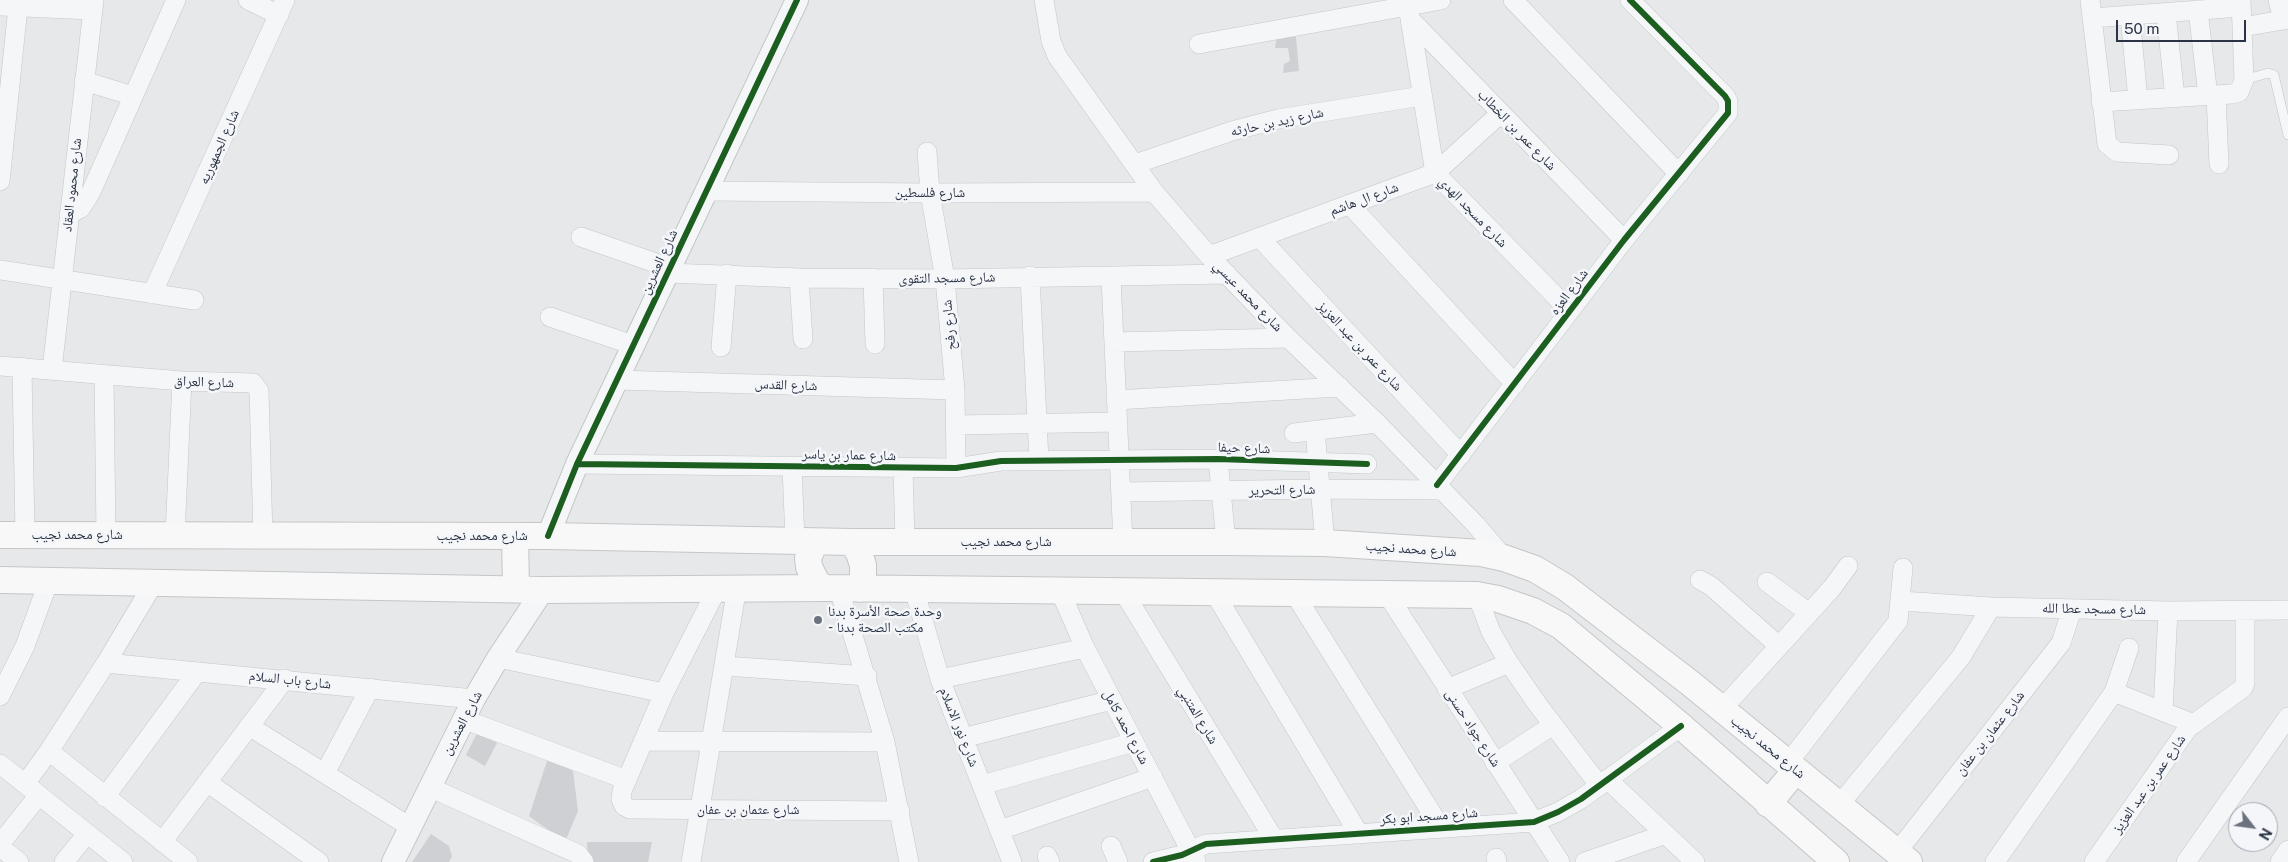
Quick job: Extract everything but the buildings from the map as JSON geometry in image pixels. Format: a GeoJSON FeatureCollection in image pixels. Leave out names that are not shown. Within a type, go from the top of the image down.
{"type":"FeatureCollection","features":[{"type":"Feature","properties":{"kind":"main road","name":"شارع محمد نجيب"},"geometry":{"type":"LineString","coordinates":[[12,535],[263,537],[548,536],[805,542],[1325,543],[1481,553],[1504,558],[1536,570],[1564,586],[1690,683],[1903,857]]}},
{"type":"Feature","properties":{"kind":"main road"},"geometry":{"type":"LineString","coordinates":[[515,536],[516,588]]}},
{"type":"Feature","properties":{"kind":"main road"},"geometry":{"type":"LineString","coordinates":[[805,542],[809,567],[817,582],[841,588],[863,577],[863,564],[859,552],[852,542]]}},
{"type":"Feature","properties":{"kind":"main road"},"geometry":{"type":"LineString","coordinates":[[0,580],[516,588],[543,590],[727,587],[1477,595],[1498,599],[1533,611],[1561,626],[1672,718],[1836,862]]}},
{"type":"Feature","properties":{"kind":"main road"},"geometry":{"type":"LineString","coordinates":[[1672,718],[1690,683]]}},
{"type":"Feature","properties":{"kind":"main road"},"geometry":{"type":"LineString","coordinates":[[1768,804],[1792,766]]}},
{"type":"Feature","properties":{"kind":"street"},"geometry":{"type":"LineString","coordinates":[[69,214],[82,208],[91,192],[176,0]]}},
{"type":"Feature","properties":{"kind":"street"},"geometry":{"type":"LineString","coordinates":[[248,0],[282,7]]}},
{"type":"Feature","properties":{"kind":"street","name":"شارع العشرين"},"geometry":{"type":"LineString","coordinates":[[548,536],[578,464],[617,380],[797,0]]}},
{"type":"Feature","properties":{"kind":"street","name":"شارع محمد عيسي"},"geometry":{"type":"LineString","coordinates":[[1044,0],[1051,41],[1057,56],[1154,192],[1209,256],[1288,338],[1377,423],[1504,558]]}},
{"type":"Feature","properties":{"kind":"street"},"geometry":{"type":"LineString","coordinates":[[1199,44],[1408,8],[1441,0]]}},
{"type":"Feature","properties":{"kind":"street"},"geometry":{"type":"LineString","coordinates":[[1513,0],[1679,174]]}},
{"type":"Feature","properties":{"kind":"street","name":"شارع العزه"},"geometry":{"type":"LineString","coordinates":[[1440,488],[1461,455],[1624,240],[1725,118],[1729,107],[1725,96],[1630,0]]}},
{"type":"Feature","properties":{"kind":"street"},"geometry":{"type":"LineString","coordinates":[[2242,27],[2286,19],[2278,0]]}},
{"type":"Feature","properties":{"kind":"street"},"geometry":{"type":"LineString","coordinates":[[2102,102],[2239,92],[2244,80],[2241,3],[2198,10],[2130,15],[2091,9],[2102,102],[2107,144],[2117,152],[2169,155]]}},
{"type":"Feature","properties":{"kind":"street"},"geometry":{"type":"LineString","coordinates":[[0,181],[9,6],[93,5]]}},
{"type":"Feature","properties":{"kind":"street","name":"شارع محمود العقاد"},"geometry":{"type":"LineString","coordinates":[[52,370],[93,5]]}},
{"type":"Feature","properties":{"kind":"street","name":"شارع الجمهوريه"},"geometry":{"type":"LineString","coordinates":[[152,294],[282,7]]}},
{"type":"Feature","properties":{"kind":"street","name":"شارع مسجد الهدي"},"geometry":{"type":"LineString","coordinates":[[1408,8],[1435,173],[1570,311]]}},
{"type":"Feature","properties":{"kind":"street","name":"شارع عمر بن الخطاب"},"geometry":{"type":"LineString","coordinates":[[1408,8],[1501,113],[1624,240]]}},
{"type":"Feature","properties":{"kind":"street"},"geometry":{"type":"LineString","coordinates":[[2198,10],[2212,95],[2219,164]]}},
{"type":"Feature","properties":{"kind":"street"},"geometry":{"type":"LineString","coordinates":[[2166,12],[2175,98]]}},
{"type":"Feature","properties":{"kind":"street"},"geometry":{"type":"LineString","coordinates":[[2130,15],[2138,100]]}},
{"type":"Feature","properties":{"kind":"street"},"geometry":{"type":"LineString","coordinates":[[84,81],[133,96]]}},
{"type":"Feature","properties":{"kind":"street","name":"شارع زيد بن حارثه"},"geometry":{"type":"LineString","coordinates":[[1135,164],[1232,131],[1278,119],[1422,96]]}},
{"type":"Feature","properties":{"kind":"street","name":"شارع ال هاشم"},"geometry":{"type":"LineString","coordinates":[[1209,256],[1435,173],[1501,113]]}},
{"type":"Feature","properties":{"kind":"street","name":"شارع رفح"},"geometry":{"type":"LineString","coordinates":[[927,152],[930,194],[945,279],[955,390],[957,425],[956,468]]}},
{"type":"Feature","properties":{"kind":"street","name":"شارع فلسطين"},"geometry":{"type":"LineString","coordinates":[[707,191],[930,194],[1154,192]]}},
{"type":"Feature","properties":{"kind":"street"},"geometry":{"type":"LineString","coordinates":[[1349,204],[1515,384]]}},
{"type":"Feature","properties":{"kind":"street","name":"شارع مسجد التقوى"},"geometry":{"type":"LineString","coordinates":[[581,237],[669,270],[727,274],[799,278],[945,279],[1227,274]]}},
{"type":"Feature","properties":{"kind":"street","name":"شارع عمر بن عبد العزيز"},"geometry":{"type":"LineString","coordinates":[[1259,237],[1461,455]]}},
{"type":"Feature","properties":{"kind":"street"},"geometry":{"type":"LineString","coordinates":[[0,270],[194,300]]}},
{"type":"Feature","properties":{"kind":"street"},"geometry":{"type":"LineString","coordinates":[[722,347],[727,274]]}},
{"type":"Feature","properties":{"kind":"street"},"geometry":{"type":"LineString","coordinates":[[1030,276],[1039,461]]}},
{"type":"Feature","properties":{"kind":"street"},"geometry":{"type":"LineString","coordinates":[[1110,277],[1123,542]]}},
{"type":"Feature","properties":{"kind":"street"},"geometry":{"type":"LineString","coordinates":[[799,278],[802,339]]}},
{"type":"Feature","properties":{"kind":"street"},"geometry":{"type":"LineString","coordinates":[[873,278],[876,344]]}},
{"type":"Feature","properties":{"kind":"street"},"geometry":{"type":"LineString","coordinates":[[550,317],[634,345]]}},
{"type":"Feature","properties":{"kind":"street"},"geometry":{"type":"LineString","coordinates":[[1114,342],[1288,338]]}},
{"type":"Feature","properties":{"kind":"street","name":"شارع العراق"},"geometry":{"type":"LineString","coordinates":[[0,366],[182,381],[253,384],[258,388],[263,537]]}},
{"type":"Feature","properties":{"kind":"street"},"geometry":{"type":"LineString","coordinates":[[12,535],[22,367]]}},
{"type":"Feature","properties":{"kind":"street"},"geometry":{"type":"LineString","coordinates":[[104,375],[106,536]]}},
{"type":"Feature","properties":{"kind":"street","name":"شارع القدس"},"geometry":{"type":"LineString","coordinates":[[617,380],[955,390]]}},
{"type":"Feature","properties":{"kind":"street"},"geometry":{"type":"LineString","coordinates":[[176,536],[182,381]]}},
{"type":"Feature","properties":{"kind":"street"},"geometry":{"type":"LineString","coordinates":[[1116,400],[1340,387]]}},
{"type":"Feature","properties":{"kind":"street"},"geometry":{"type":"LineString","coordinates":[[957,425],[1118,422]]}},
{"type":"Feature","properties":{"kind":"street"},"geometry":{"type":"LineString","coordinates":[[1294,433],[1377,423]]}},
{"type":"Feature","properties":{"kind":"street"},"geometry":{"type":"LineString","coordinates":[[1315,430],[1325,543]]}},
{"type":"Feature","properties":{"kind":"street","name":"شارع عمار بن ياسر"},"geometry":{"type":"LineString","coordinates":[[578,464],[956,468],[1001,461],[1119,460]]}},
{"type":"Feature","properties":{"kind":"street","name":"شارع حيفا"},"geometry":{"type":"LineString","coordinates":[[1119,460],[1218,460],[1367,464]]}},
{"type":"Feature","properties":{"kind":"street"},"geometry":{"type":"LineString","coordinates":[[1218,460],[1226,542]]}},
{"type":"Feature","properties":{"kind":"street"},"geometry":{"type":"LineString","coordinates":[[792,467],[805,542]]}},
{"type":"Feature","properties":{"kind":"street"},"geometry":{"type":"LineString","coordinates":[[903,468],[905,542]]}},
{"type":"Feature","properties":{"kind":"street","name":"شارع التحرير"},"geometry":{"type":"LineString","coordinates":[[1121,492],[1440,488]]}},
{"type":"Feature","properties":{"kind":"street"},"geometry":{"type":"LineString","coordinates":[[1722,709],[1839,580],[1848,566]]}},
{"type":"Feature","properties":{"kind":"street"},"geometry":{"type":"LineString","coordinates":[[1792,766],[1893,631],[1898,621],[1903,568]]}},
{"type":"Feature","properties":{"kind":"street"},"geometry":{"type":"LineString","coordinates":[[0,696],[25,646],[48,580]]}},
{"type":"Feature","properties":{"kind":"street"},"geometry":{"type":"LineString","coordinates":[[1700,580],[1711,586],[1780,646]]}},
{"type":"Feature","properties":{"kind":"street"},"geometry":{"type":"LineString","coordinates":[[19,862],[0,846],[32,789],[50,751],[155,582]]}},
{"type":"Feature","properties":{"kind":"street"},"geometry":{"type":"LineString","coordinates":[[1767,582],[1809,613]]}},
{"type":"Feature","properties":{"kind":"street"},"geometry":{"type":"LineString","coordinates":[[691,862],[725,666],[727,587]]}},
{"type":"Feature","properties":{"kind":"street"},"geometry":{"type":"LineString","coordinates":[[463,719],[627,780],[664,693],[727,587]]}},
{"type":"Feature","properties":{"kind":"street"},"geometry":{"type":"LineString","coordinates":[[841,588],[885,742],[900,812],[908,862]]}},
{"type":"Feature","properties":{"kind":"street","name":"شارع نور الاسلام"},"geometry":{"type":"LineString","coordinates":[[914,589],[940,679],[1012,862]]}},
{"type":"Feature","properties":{"kind":"street","name":"شارع العشرين"},"geometry":{"type":"LineString","coordinates":[[399,860],[410,827],[463,719],[498,658],[543,590]]}},
{"type":"Feature","properties":{"kind":"street","name":"شارع احمد كامل"},"geometry":{"type":"LineString","coordinates":[[1060,591],[1085,648],[1194,857]]}},
{"type":"Feature","properties":{"kind":"street","name":"شارع المتنبي"},"geometry":{"type":"LineString","coordinates":[[1123,592],[1274,839]]}},
{"type":"Feature","properties":{"kind":"street"},"geometry":{"type":"LineString","coordinates":[[1214,592],[1359,834]]}},
{"type":"Feature","properties":{"kind":"street"},"geometry":{"type":"LineString","coordinates":[[1294,593],[1441,828]]}},
{"type":"Feature","properties":{"kind":"street","name":"شارع جواد حسنى"},"geometry":{"type":"LineString","coordinates":[[1386,594],[1560,862]]}},
{"type":"Feature","properties":{"kind":"street"},"geometry":{"type":"LineString","coordinates":[[1477,595],[1492,632],[1510,663],[1553,725],[1603,782],[1666,834],[1695,862]]}},
{"type":"Feature","properties":{"kind":"street","name":"شارع مسجد عطا الله"},"geometry":{"type":"LineString","coordinates":[[1901,601],[1991,607],[2072,609],[2168,611],[2288,610]]}},
{"type":"Feature","properties":{"kind":"street"},"geometry":{"type":"LineString","coordinates":[[1839,805],[1961,657],[1991,607]]}},
{"type":"Feature","properties":{"kind":"street","name":"شارع عثمان بن عفان"},"geometry":{"type":"LineString","coordinates":[[1903,857],[2061,643],[2072,609]]}},
{"type":"Feature","properties":{"kind":"street","name":"شارع عمر بن عبد العزيز"},"geometry":{"type":"LineString","coordinates":[[2094,862],[2188,728],[2238,692],[2245,683],[2245,610]]}},
{"type":"Feature","properties":{"kind":"street"},"geometry":{"type":"LineString","coordinates":[[2163,711],[2168,611]]}},
{"type":"Feature","properties":{"kind":"street"},"geometry":{"type":"LineString","coordinates":[[940,679],[1085,648]]}},
{"type":"Feature","properties":{"kind":"street"},"geometry":{"type":"LineString","coordinates":[[1996,862],[2114,692],[2129,648]]}},
{"type":"Feature","properties":{"kind":"street"},"geometry":{"type":"LineString","coordinates":[[498,658],[664,693]]}},
{"type":"Feature","properties":{"kind":"street","name":"شارع باب السلام"},"geometry":{"type":"LineString","coordinates":[[106,663],[474,699]]}},
{"type":"Feature","properties":{"kind":"street"},"geometry":{"type":"LineString","coordinates":[[1447,689],[1510,663]]}},
{"type":"Feature","properties":{"kind":"street"},"geometry":{"type":"LineString","coordinates":[[725,666],[867,676]]}},
{"type":"Feature","properties":{"kind":"street"},"geometry":{"type":"LineString","coordinates":[[105,796],[197,672]]}},
{"type":"Feature","properties":{"kind":"street"},"geometry":{"type":"LineString","coordinates":[[162,842],[285,680]]}},
{"type":"Feature","properties":{"kind":"street"},"geometry":{"type":"LineString","coordinates":[[325,773],[370,688]]}},
{"type":"Feature","properties":{"kind":"street"},"geometry":{"type":"LineString","coordinates":[[2114,692],[2194,724]]}},
{"type":"Feature","properties":{"kind":"street"},"geometry":{"type":"LineString","coordinates":[[963,738],[1112,700]]}},
{"type":"Feature","properties":{"kind":"street"},"geometry":{"type":"LineString","coordinates":[[2186,862],[2288,717]]}},
{"type":"Feature","properties":{"kind":"street","name":"شارع مسجد ابو بكر"},"geometry":{"type":"LineString","coordinates":[[1153,862],[1194,857],[1206,844],[1534,822],[1558,812],[1581,799],[1603,782],[1672,718]]}},
{"type":"Feature","properties":{"kind":"street"},"geometry":{"type":"LineString","coordinates":[[1495,763],[1553,725]]}},
{"type":"Feature","properties":{"kind":"street"},"geometry":{"type":"LineString","coordinates":[[250,726],[410,827]]}},
{"type":"Feature","properties":{"kind":"street"},"geometry":{"type":"LineString","coordinates":[[643,741],[885,742]]}},
{"type":"Feature","properties":{"kind":"street"},"geometry":{"type":"LineString","coordinates":[[982,785],[1134,742]]}},
{"type":"Feature","properties":{"kind":"street"},"geometry":{"type":"LineString","coordinates":[[50,751],[188,862]]}},
{"type":"Feature","properties":{"kind":"street"},"geometry":{"type":"LineString","coordinates":[[0,764],[123,862]]}},
{"type":"Feature","properties":{"kind":"street"},"geometry":{"type":"LineString","coordinates":[[1000,830],[1153,778]]}},
{"type":"Feature","properties":{"kind":"street","name":"شارع عثمان بن عفان"},"geometry":{"type":"LineString","coordinates":[[627,780],[621,799],[627,808],[900,812]]}},
{"type":"Feature","properties":{"kind":"street"},"geometry":{"type":"LineString","coordinates":[[207,782],[319,862]]}},
{"type":"Feature","properties":{"kind":"street"},"geometry":{"type":"LineString","coordinates":[[429,788],[578,854],[584,862]]}},
{"type":"Feature","properties":{"kind":"street"},"geometry":{"type":"LineString","coordinates":[[64,862],[87,834]]}},
{"type":"Feature","properties":{"kind":"street"},"geometry":{"type":"LineString","coordinates":[[1585,862],[1666,834]]}},
{"type":"Feature","properties":{"kind":"street"},"geometry":{"type":"LineString","coordinates":[[2280,862],[2288,850]]}},
{"type":"Feature","properties":{"kind":"lane"},"geometry":{"type":"LineString","coordinates":[[2244,80],[2268,72],[2274,75],[2288,135]]}},
{"type":"Feature","properties":{"kind":"cycle path"},"geometry":{"type":"LineString","coordinates":[[548,536],[577,464],[797,0]]}},
{"type":"Feature","properties":{"kind":"cycle path"},"geometry":{"type":"LineString","coordinates":[[1437,485],[1624,240],[1728,113],[1728,101],[1725,96],[1630,0]]}},
{"type":"Feature","properties":{"kind":"cycle path"},"geometry":{"type":"LineString","coordinates":[[577,464],[956,468],[1001,461],[1218,459],[1367,464]]}},
{"type":"Feature","properties":{"kind":"cycle path"},"geometry":{"type":"LineString","coordinates":[[1153,862],[1182,855],[1206,844],[1534,822],[1558,812],[1581,799],[1681,726]]}},
{"type":"Feature","properties":{"kind":"place","name":"وحدة صحة الأسرة بدنا - مكتب الصحة بدنا"},"geometry":{"type":"Point","coordinates":[818,620]}}]}
